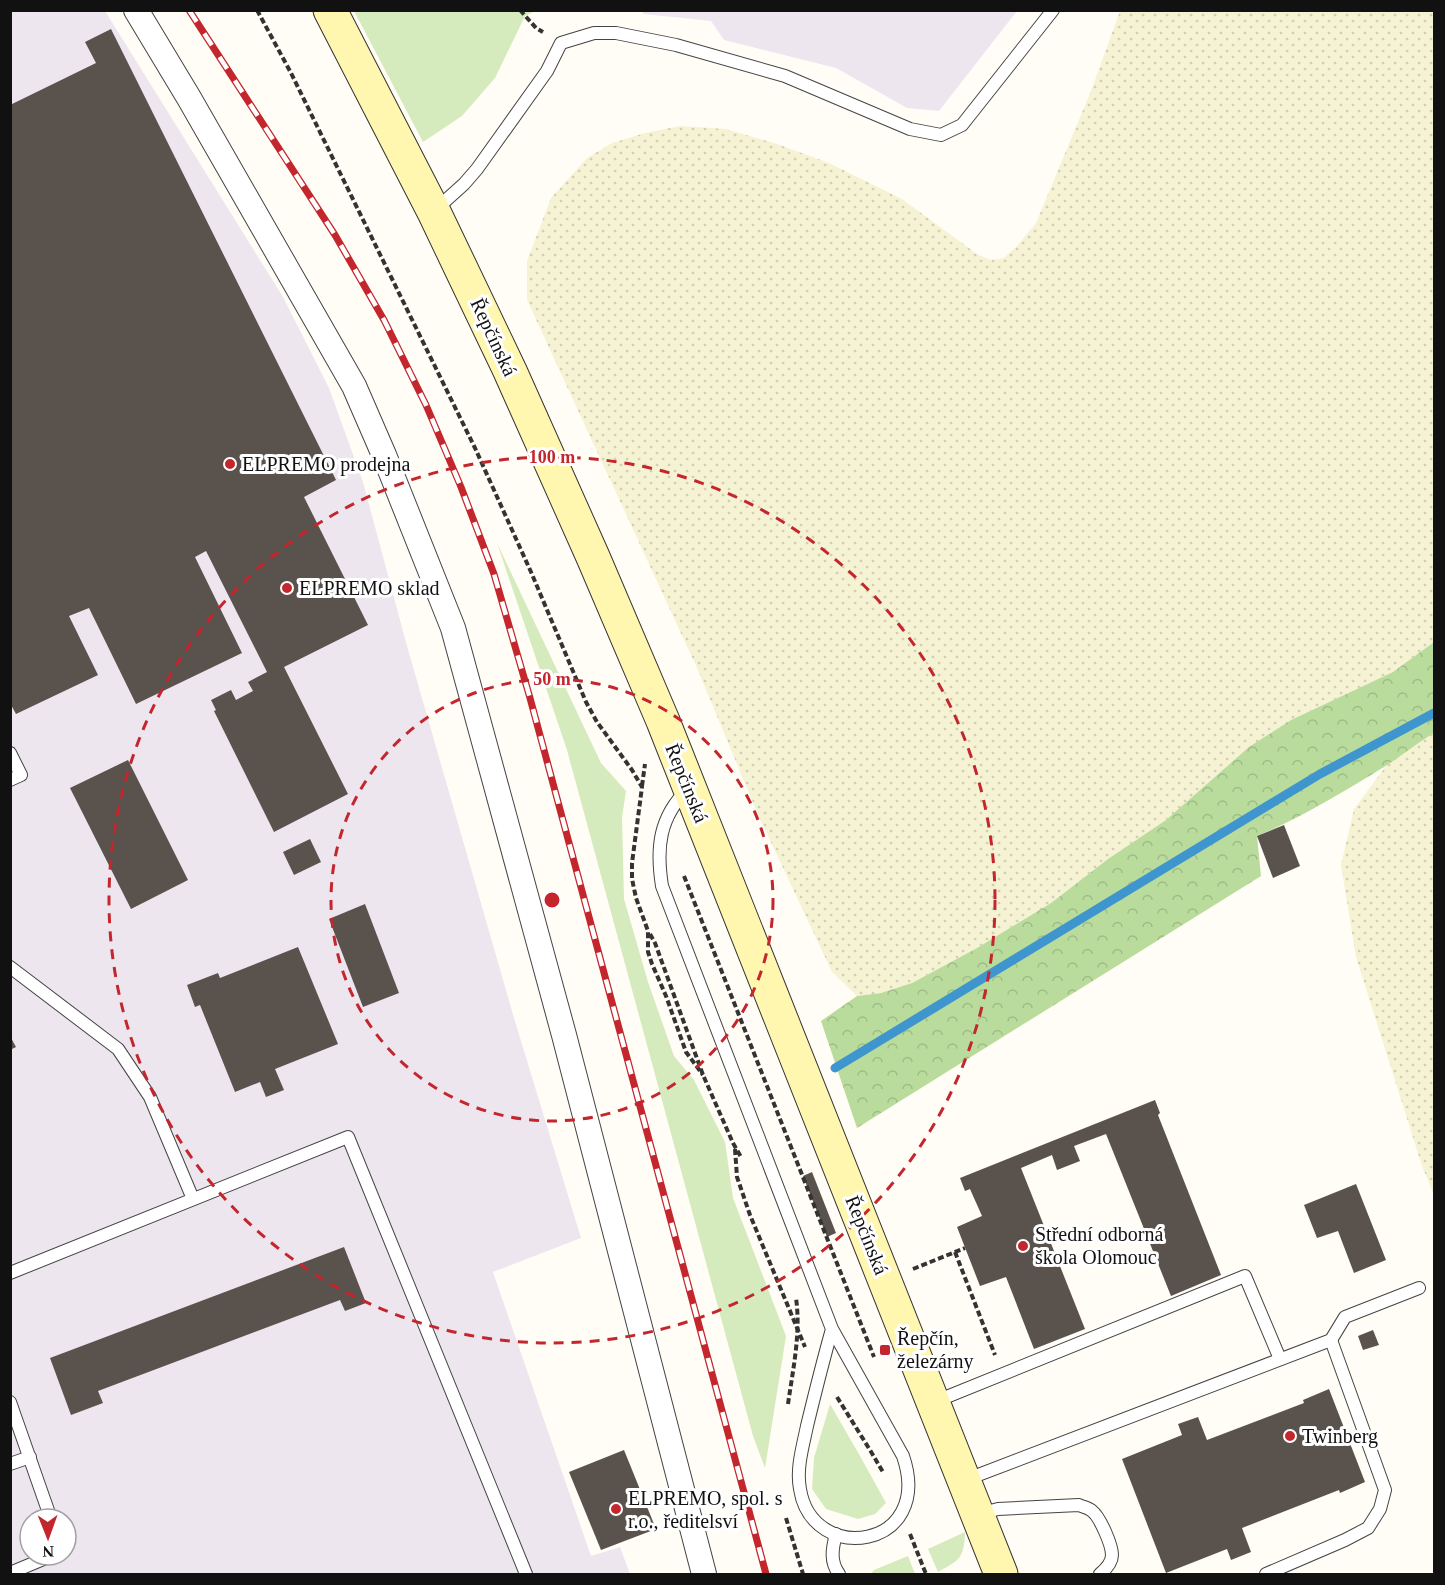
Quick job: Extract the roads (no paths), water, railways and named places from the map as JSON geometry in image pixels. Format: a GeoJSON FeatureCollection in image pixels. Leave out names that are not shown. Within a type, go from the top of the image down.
{"type":"FeatureCollection","features":[{"type":"Feature","properties":{"kind":"street"},"geometry":{"type":"LineString","coordinates":[[136,10],[354,386],[453,628],[564,1035],[704,1575]]}},
{"type":"Feature","properties":{"kind":"street","name":"Řepčínská"},"geometry":{"type":"LineString","coordinates":[[330,10],[434,212],[510,371],[594,557],[645,677],[885,1280],[977,1514],[997,1574]]}},
{"type":"Feature","properties":{"kind":"lane"},"geometry":{"type":"LineString","coordinates":[[434,212],[477,170],[547,71],[561,43],[594,33],[616,33],[676,45],[785,76],[910,129],[941,135],[962,124],[1053,10]]}},
{"type":"Feature","properties":{"kind":"lane"},"geometry":{"type":"LineString","coordinates":[[10,753],[21,775],[10,780]]}},
{"type":"Feature","properties":{"kind":"lane"},"geometry":{"type":"LineString","coordinates":[[689,788],[670,809],[664,825],[659,868],[662,886],[832,1329],[903,1456],[908,1470],[907,1503],[902,1512],[894,1524],[883,1532],[869,1536],[855,1538],[836,1534],[819,1525],[808,1514],[802,1502],[799,1487],[801,1453],[832,1329]]}},
{"type":"Feature","properties":{"kind":"lane"},"geometry":{"type":"LineString","coordinates":[[10,967],[118,1049],[150,1097],[194,1199]]}},
{"type":"Feature","properties":{"kind":"lane"},"geometry":{"type":"LineString","coordinates":[[10,1273],[348,1137],[526,1575]]}},
{"type":"Feature","properties":{"kind":"lane"},"geometry":{"type":"LineString","coordinates":[[933,1403],[1245,1276],[1280,1359]]}},
{"type":"Feature","properties":{"kind":"lane"},"geometry":{"type":"LineString","coordinates":[[964,1481],[1331,1340],[1345,1317],[1419,1288]]}},
{"type":"Feature","properties":{"kind":"lane"},"geometry":{"type":"LineString","coordinates":[[1266,1575],[1368,1528],[1380,1509],[1385,1490],[1331,1340]]}},
{"type":"Feature","properties":{"kind":"lane"},"geometry":{"type":"LineString","coordinates":[[10,1402],[47,1507]]}},
{"type":"Feature","properties":{"kind":"lane"},"geometry":{"type":"LineString","coordinates":[[10,1464],[30,1457]]}},
{"type":"Feature","properties":{"kind":"lane"},"geometry":{"type":"LineString","coordinates":[[977,1514],[998,1509],[1079,1506],[1091,1510],[1099,1518],[1112,1555],[1107,1569],[1100,1575]]}},
{"type":"Feature","properties":{"kind":"lane"},"geometry":{"type":"LineString","coordinates":[[836,1534],[832,1552],[839,1575]]}},
{"type":"Feature","properties":{"kind":"lane"},"geometry":{"type":"LineString","coordinates":[[10,1573],[24,1567]]}},
{"type":"Feature","properties":{"kind":"waterway"},"geometry":{"type":"LineString","coordinates":[[835,1068],[1320,774],[1434,713]]}},
{"type":"Feature","properties":{"kind":"railway"},"geometry":{"type":"LineString","coordinates":[[189,10],[335,235],[384,320],[426,405],[461,487],[494,574],[530,698],[766,1574]]}},
{"type":"Feature","properties":{"kind":"place","name":"ELPREMO prodejna"},"geometry":{"type":"Point","coordinates":[230,464]}},
{"type":"Feature","properties":{"kind":"place","name":"ELPREMO sklad"},"geometry":{"type":"Point","coordinates":[287,588]}},
{"type":"Feature","properties":{"kind":"place","name":"Střední odborná škola Olomouc"},"geometry":{"type":"Point","coordinates":[1023,1246]}},
{"type":"Feature","properties":{"kind":"place","name":"Řepčín, železárny"},"geometry":{"type":"Point","coordinates":[885,1350]}},
{"type":"Feature","properties":{"kind":"place","name":"Twinberg"},"geometry":{"type":"Point","coordinates":[1290,1436]}},
{"type":"Feature","properties":{"kind":"place","name":"ELPREMO, spol. s r.o., ředitelsví"},"geometry":{"type":"Point","coordinates":[616,1509]}}]}
